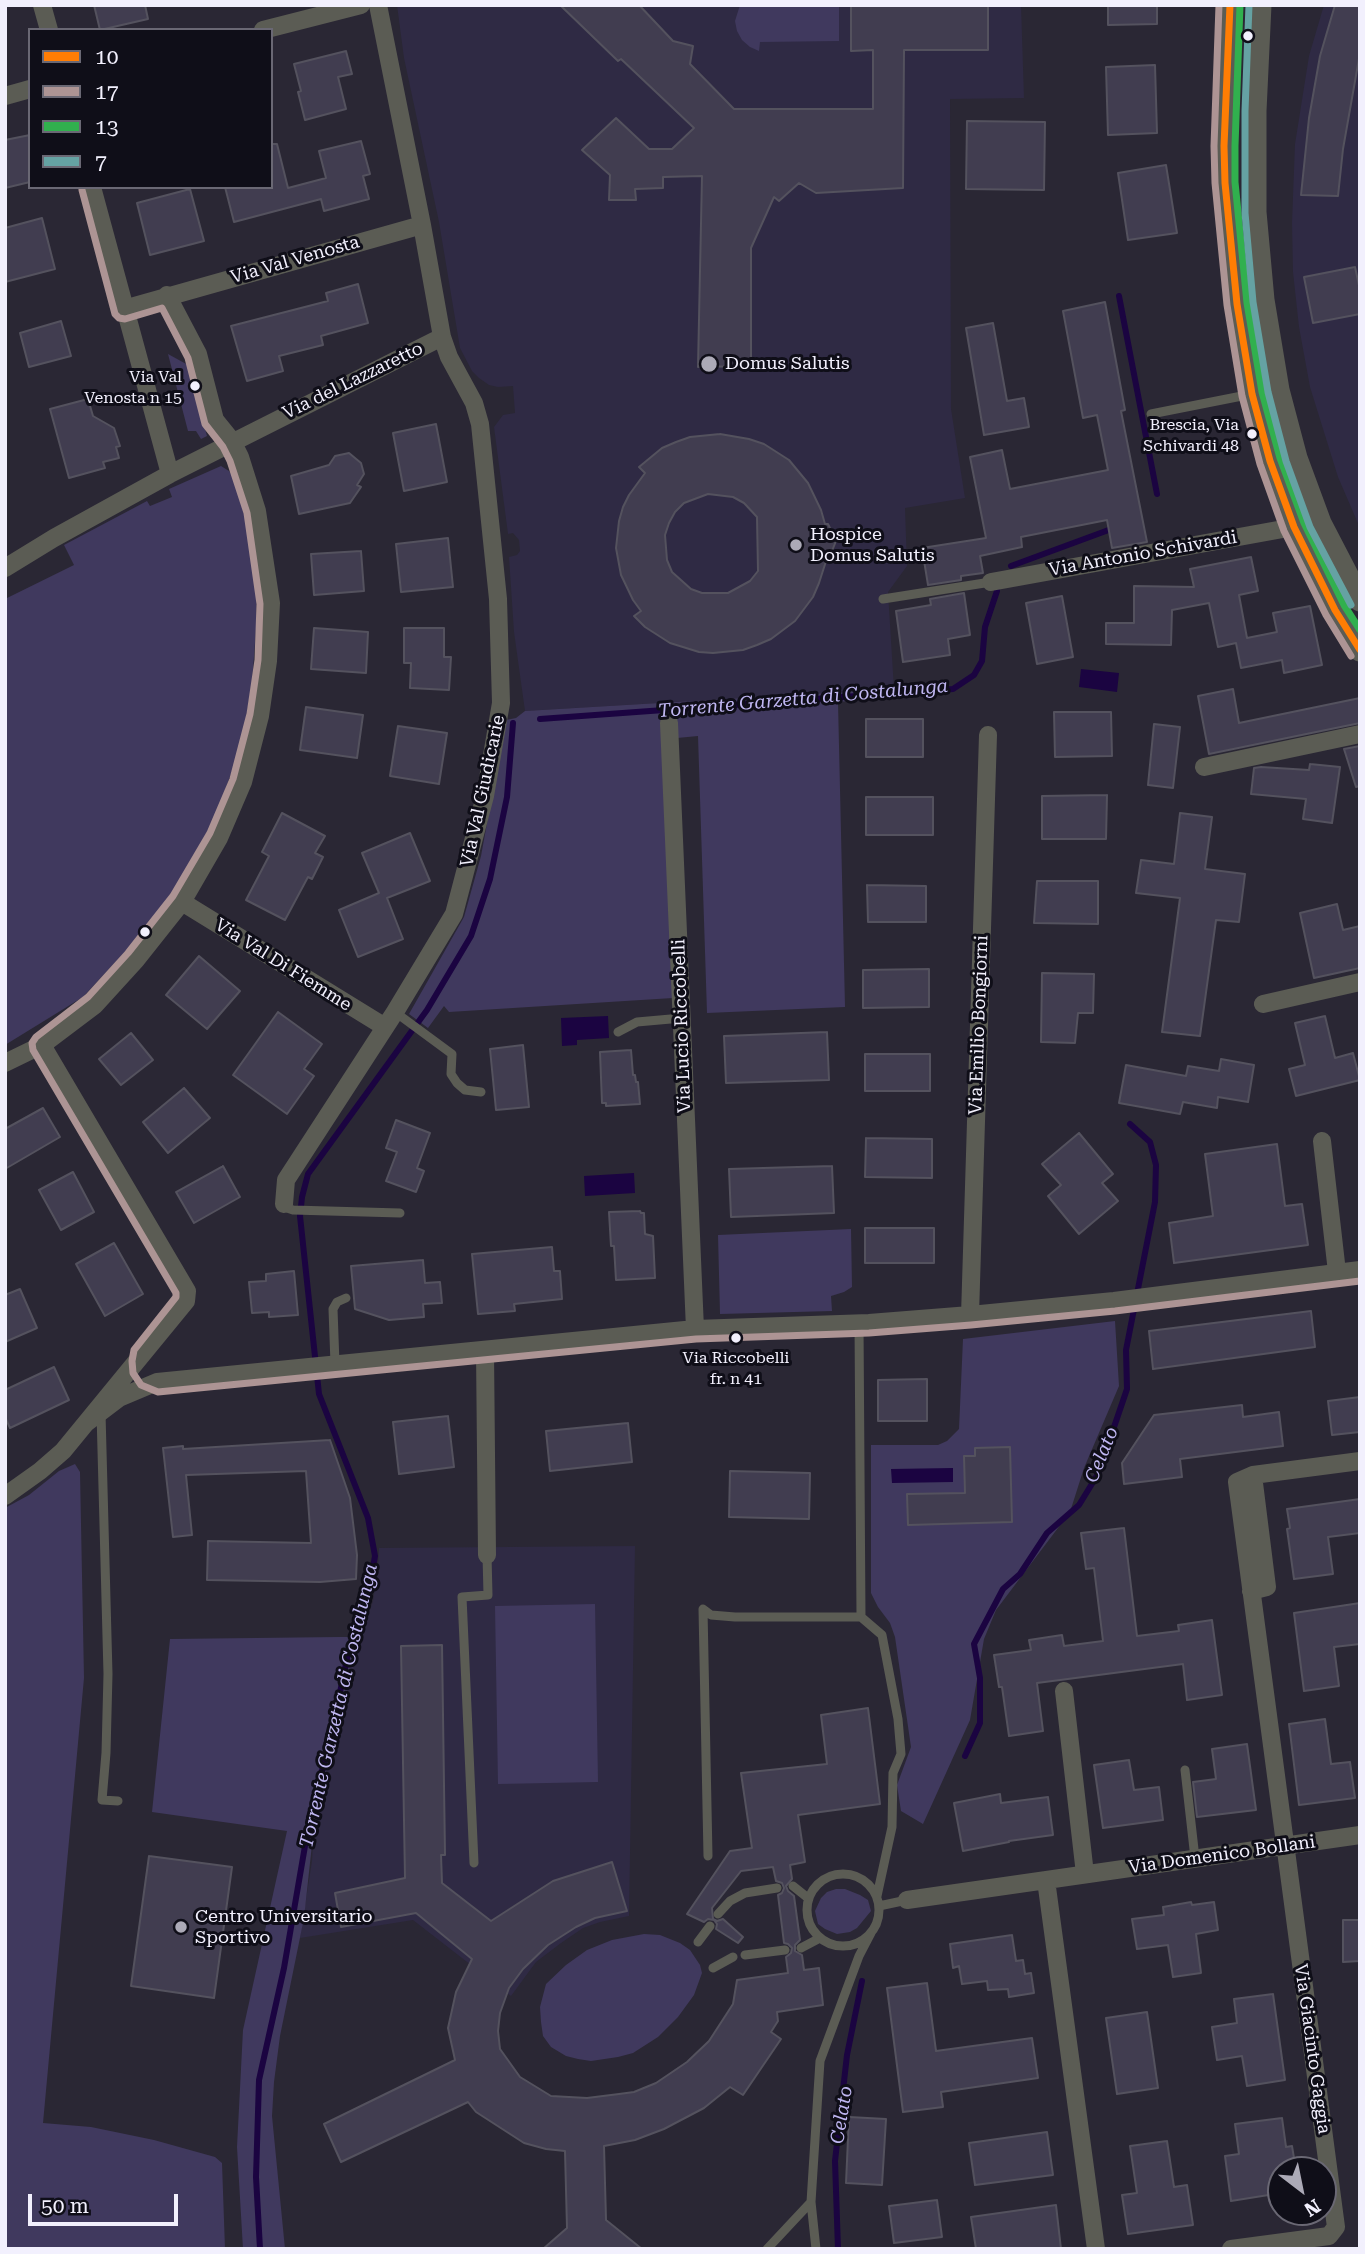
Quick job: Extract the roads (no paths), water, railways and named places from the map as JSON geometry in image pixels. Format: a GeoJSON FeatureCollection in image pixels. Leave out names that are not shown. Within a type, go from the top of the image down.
{"type":"FeatureCollection","features":[{"type":"Feature","properties":{"kind":"street"},"geometry":{"type":"LineString","coordinates":[[42,5],[48,28]]}},
{"type":"Feature","properties":{"kind":"street"},"geometry":{"type":"LineString","coordinates":[[271,28],[361,5]]}},
{"type":"Feature","properties":{"kind":"street","name":"Via del Lazzaretto"},"geometry":{"type":"LineString","coordinates":[[5,568],[54,538],[232,441],[442,337],[377,5]]}},
{"type":"Feature","properties":{"kind":"street"},"geometry":{"type":"LineString","coordinates":[[1230,5],[1225,183],[1237,304],[1252,394],[1270,461],[1294,527],[1335,610],[1360,650]]}},
{"type":"Feature","properties":{"kind":"street"},"geometry":{"type":"LineString","coordinates":[[1260,5],[1255,111],[1255,212],[1263,300],[1278,390],[1296,458],[1320,523],[1360,600]]}},
{"type":"Feature","properties":{"kind":"street"},"geometry":{"type":"LineString","coordinates":[[5,96],[28,90]]}},
{"type":"Feature","properties":{"kind":"street"},"geometry":{"type":"LineString","coordinates":[[93,189],[170,474]]}},
{"type":"Feature","properties":{"kind":"street","name":"Via Val Venosta"},"geometry":{"type":"LineString","coordinates":[[124,309],[422,225]]}},
{"type":"Feature","properties":{"kind":"street"},"geometry":{"type":"LineString","coordinates":[[5,1063],[42,1045],[94,1005],[136,960],[182,902],[219,838],[243,782],[260,716],[268,661],[271,603],[257,510],[240,457],[232,441],[215,420],[198,354],[167,295]]}},
{"type":"Feature","properties":{"kind":"street","name":"Via Val Giudicarie"},"geometry":{"type":"LineString","coordinates":[[288,1207],[286,1180],[385,1027],[400,1015],[454,914],[485,796],[502,703],[498,599],[480,424],[474,403],[449,357],[442,337]]}},
{"type":"Feature","properties":{"kind":"street","name":"Via Antonio Schivardi"},"geometry":{"type":"LineString","coordinates":[[991,582],[1294,527]]}},
{"type":"Feature","properties":{"kind":"street","name":"Via Lucio Riccobelli"},"geometry":{"type":"LineString","coordinates":[[669,723],[695,1329]]}},
{"type":"Feature","properties":{"kind":"street","name":"Via Emilio Bongiorni"},"geometry":{"type":"LineString","coordinates":[[970,1315],[988,734]]}},
{"type":"Feature","properties":{"kind":"street"},"geometry":{"type":"LineString","coordinates":[[1204,767],[1360,734]]}},
{"type":"Feature","properties":{"kind":"street","name":"Via Val Di Fiemme"},"geometry":{"type":"LineString","coordinates":[[182,902],[385,1027]]}},
{"type":"Feature","properties":{"kind":"street"},"geometry":{"type":"LineString","coordinates":[[1263,1004],[1360,982]]}},
{"type":"Feature","properties":{"kind":"street"},"geometry":{"type":"LineString","coordinates":[[5,1496],[63,1451],[186,1301],[187,1291],[42,1045]]}},
{"type":"Feature","properties":{"kind":"street"},"geometry":{"type":"LineString","coordinates":[[1322,1141],[1337,1272]]}},
{"type":"Feature","properties":{"kind":"street"},"geometry":{"type":"LineString","coordinates":[[86,1423],[134,1390],[157,1382],[695,1329],[859,1323],[970,1315],[1114,1301],[1360,1270]]}},
{"type":"Feature","properties":{"kind":"street"},"geometry":{"type":"LineString","coordinates":[[485,1351],[487,1555]]}},
{"type":"Feature","properties":{"kind":"street"},"geometry":{"type":"LineString","coordinates":[[144,1354],[143,1371],[157,1382]]}},
{"type":"Feature","properties":{"kind":"street","name":"Via Giacinto Gaggia"},"geometry":{"type":"LineString","coordinates":[[1231,2249],[1329,2236],[1336,2227],[1237,1482],[1253,1475],[1360,1461]]}},
{"type":"Feature","properties":{"kind":"street"},"geometry":{"type":"LineString","coordinates":[[1063,1690],[1085,1874]]}},
{"type":"Feature","properties":{"kind":"street","name":"Via Domenico Bollani"},"geometry":{"type":"LineString","coordinates":[[907,1900],[1360,1835]]}},
{"type":"Feature","properties":{"kind":"street"},"geometry":{"type":"LineString","coordinates":[[1046,1880],[1096,2249]]}},
{"type":"Feature","properties":{"kind":"lane"},"geometry":{"type":"LineString","coordinates":[[1151,414],[1252,394]]}},
{"type":"Feature","properties":{"kind":"lane"},"geometry":{"type":"LineString","coordinates":[[883,599],[991,582]]}},
{"type":"Feature","properties":{"kind":"lane"},"geometry":{"type":"LineString","coordinates":[[400,1015],[452,1054],[451,1074],[457,1083],[465,1090],[481,1092]]}},
{"type":"Feature","properties":{"kind":"lane"},"geometry":{"type":"LineString","coordinates":[[618,1032],[636,1022],[682,1018]]}},
{"type":"Feature","properties":{"kind":"lane"},"geometry":{"type":"LineString","coordinates":[[288,1207],[309,1211],[400,1213]]}},
{"type":"Feature","properties":{"kind":"lane"},"geometry":{"type":"LineString","coordinates":[[323,1365],[332,1308],[346,1298]]}},
{"type":"Feature","properties":{"kind":"lane"},"geometry":{"type":"LineString","coordinates":[[859,1323],[861,1617]]}},
{"type":"Feature","properties":{"kind":"lane"},"geometry":{"type":"LineString","coordinates":[[101,1411],[108,1674],[102,1800],[118,1801]]}},
{"type":"Feature","properties":{"kind":"lane"},"geometry":{"type":"LineString","coordinates":[[474,1863],[462,1597],[488,1595],[487,1555]]}},
{"type":"Feature","properties":{"kind":"lane"},"geometry":{"type":"LineString","coordinates":[[708,1856],[703,1609],[711,1615],[861,1617],[882,1635],[898,1719],[901,1754],[893,1773],[892,1827],[877,1896]]}},
{"type":"Feature","properties":{"kind":"lane"},"geometry":{"type":"LineString","coordinates":[[1185,1770],[1195,1858]]}},
{"type":"Feature","properties":{"kind":"lane"},"geometry":{"type":"LineString","coordinates":[[816,2249],[811,2202],[820,2062],[859,1956],[878,1921],[879,1906],[877,1896],[869,1884],[856,1876],[842,1874],[828,1877],[816,1885],[808,1898],[806,1913],[810,1927],[820,1938],[841,1947],[863,1941],[871,1933]]}},
{"type":"Feature","properties":{"kind":"lane"},"geometry":{"type":"LineString","coordinates":[[793,1886],[808,1898]]}},
{"type":"Feature","properties":{"kind":"lane"},"geometry":{"type":"LineString","coordinates":[[718,1914],[730,1901],[746,1893],[777,1888]]}},
{"type":"Feature","properties":{"kind":"lane"},"geometry":{"type":"LineString","coordinates":[[879,1906],[907,1900]]}},
{"type":"Feature","properties":{"kind":"lane"},"geometry":{"type":"LineString","coordinates":[[698,1942],[710,1926]]}},
{"type":"Feature","properties":{"kind":"lane"},"geometry":{"type":"LineString","coordinates":[[802,1948],[820,1938]]}},
{"type":"Feature","properties":{"kind":"lane"},"geometry":{"type":"LineString","coordinates":[[745,1955],[785,1950]]}},
{"type":"Feature","properties":{"kind":"lane"},"geometry":{"type":"LineString","coordinates":[[713,1968],[733,1957]]}},
{"type":"Feature","properties":{"kind":"lane"},"geometry":{"type":"LineString","coordinates":[[767,2249],[811,2202]]}},
{"type":"Feature","properties":{"kind":"waterway"},"geometry":{"type":"LineString","coordinates":[[1119,296],[1157,494]]}},
{"type":"Feature","properties":{"kind":"waterway","name":"Torrente Garzetta di Costalunga"},"geometry":{"type":"LineString","coordinates":[[1011,566],[1114,528]]}},
{"type":"Feature","properties":{"kind":"waterway","name":"Torrente Garzetta di Costalunga"},"geometry":{"type":"LineString","coordinates":[[540,719],[953,689],[974,675],[982,661],[985,627],[997,591]]}},
{"type":"Feature","properties":{"kind":"waterway","name":"Torrente Garzetta di Costalunga"},"geometry":{"type":"LineString","coordinates":[[260,2249],[256,2177],[259,2080],[284,1968],[310,1817],[348,1654],[369,1591],[375,1556],[368,1518],[319,1394],[300,1216],[302,1197],[308,1174],[427,1010],[471,936],[490,879],[507,797],[513,723]]}},
{"type":"Feature","properties":{"kind":"waterway","name":"Celato"},"geometry":{"type":"LineString","coordinates":[[965,1756],[980,1723],[980,1678],[974,1644],[1003,1589],[1020,1574],[1047,1533],[1079,1505],[1098,1474],[1127,1389],[1126,1350],[1155,1202],[1156,1165],[1150,1142],[1130,1124]]}},
{"type":"Feature","properties":{"kind":"waterway","name":"Celato"},"geometry":{"type":"LineString","coordinates":[[838,2249],[835,2161],[847,2055],[862,1981]]}},
{"type":"Feature","properties":{"kind":"place","name":"Domus Salutis"},"geometry":{"type":"Point","coordinates":[709,364]}},
{"type":"Feature","properties":{"kind":"place","name":"Via Val Venosta n 15"},"geometry":{"type":"Point","coordinates":[195,386]}},
{"type":"Feature","properties":{"kind":"place","name":"Brescia, Via Schivardi 48"},"geometry":{"type":"Point","coordinates":[1252,434]}},
{"type":"Feature","properties":{"kind":"place","name":"Hospice Domus Salutis"},"geometry":{"type":"Point","coordinates":[796,545]}},
{"type":"Feature","properties":{"kind":"place","name":"Via Riccobelli fr. n 41"},"geometry":{"type":"Point","coordinates":[736,1338]}},
{"type":"Feature","properties":{"kind":"place","name":"Centro Universitario Sportivo"},"geometry":{"type":"Point","coordinates":[181,1927]}}]}
